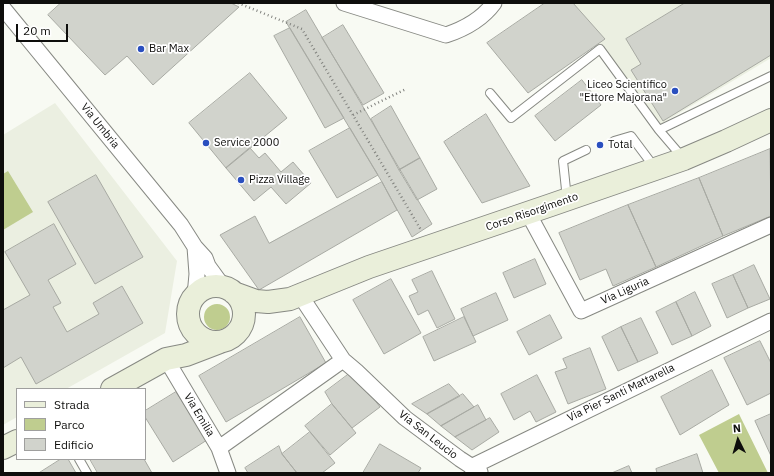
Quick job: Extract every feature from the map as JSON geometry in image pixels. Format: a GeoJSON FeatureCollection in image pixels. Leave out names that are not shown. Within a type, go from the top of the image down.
{"type":"FeatureCollection","features":[{"type":"Feature","properties":{"kind":"street"},"geometry":{"type":"LineString","coordinates":[[344,3],[446,35],[461,30],[489,9],[494,3]]}},
{"type":"Feature","properties":{"kind":"street","name":"Via Umbria"},"geometry":{"type":"LineString","coordinates":[[3,8],[181,226],[205,258],[208,266],[229,291]]}},
{"type":"Feature","properties":{"kind":"street","name":"Corso Risorgimento"},"geometry":{"type":"LineString","coordinates":[[241,327],[295,297],[369,267],[684,159],[771,120]]}},
{"type":"Feature","properties":{"kind":"street","name":"Via Liguria"},"geometry":{"type":"LineString","coordinates":[[528,213],[581,311],[771,225]]}},
{"type":"Feature","properties":{"kind":"street"},"geometry":{"type":"LineString","coordinates":[[166,360],[184,329],[191,306],[197,274],[195,246]]}},
{"type":"Feature","properties":{"kind":"street"},"geometry":{"type":"LineString","coordinates":[[114,388],[166,360],[186,355],[229,339],[236,334],[241,327],[244,318],[240,300],[229,291],[208,288],[199,292],[191,306],[190,325],[195,333],[202,339],[211,342],[220,342]]}},
{"type":"Feature","properties":{"kind":"street","name":"Corso Risorgimento"},"geometry":{"type":"LineString","coordinates":[[229,291],[256,301],[268,302],[295,297]]}},
{"type":"Feature","properties":{"kind":"street","name":"Via San Leucio"},"geometry":{"type":"LineString","coordinates":[[295,297],[342,360],[356,371],[404,418],[476,470]]}},
{"type":"Feature","properties":{"kind":"street","name":"Via Pier Santi Mattarella"},"geometry":{"type":"LineString","coordinates":[[476,470],[771,321]]}},
{"type":"Feature","properties":{"kind":"street","name":"Via Emilia"},"geometry":{"type":"LineString","coordinates":[[166,360],[219,448],[228,473]]}},
{"type":"Feature","properties":{"kind":"street"},"geometry":{"type":"LineString","coordinates":[[219,448],[342,360]]}},
{"type":"Feature","properties":{"kind":"street"},"geometry":{"type":"LineString","coordinates":[[3,448],[16,442]]}},
{"type":"Feature","properties":{"kind":"lane"},"geometry":{"type":"LineString","coordinates":[[490,92],[511,118],[600,49],[659,130],[684,159]]}},
{"type":"Feature","properties":{"kind":"lane"},"geometry":{"type":"LineString","coordinates":[[659,130],[771,76]]}},
{"type":"Feature","properties":{"kind":"lane"},"geometry":{"type":"LineString","coordinates":[[614,141],[631,136],[655,169]]}},
{"type":"Feature","properties":{"kind":"lane"},"geometry":{"type":"LineString","coordinates":[[567,200],[563,161],[586,150]]}},
{"type":"Feature","properties":{"kind":"lane"},"geometry":{"type":"LineString","coordinates":[[80,460],[87,473]]}},
{"type":"Feature","properties":{"kind":"path"},"geometry":{"type":"LineString","coordinates":[[238,3],[302,29],[430,246]]}},
{"type":"Feature","properties":{"kind":"path"},"geometry":{"type":"LineString","coordinates":[[353,115],[406,89]]}},
{"type":"Feature","properties":{"kind":"shaded area","name":"Liceo Scientifico \"Ettore Majorana\""},"geometry":{"type":"Polygon","coordinates":[[[565,3],[771,3],[771,58],[661,124],[565,3]]]}},
{"type":"Feature","properties":{"kind":"shaded area"},"geometry":{"type":"Polygon","coordinates":[[[55,103],[177,261],[165,333],[68,388],[16,388],[16,418],[3,425],[3,135],[55,103]]]}},
{"type":"Feature","properties":{"kind":"green space"},"geometry":{"type":"Polygon","coordinates":[[[8,171],[33,212],[3,230],[3,174],[8,171]]]}},
{"type":"Feature","properties":{"kind":"green space"},"geometry":{"type":"Polygon","coordinates":[[[217,304],[226,308],[230,317],[226,326],[217,330],[208,326],[204,317],[208,308],[217,304]]]}},
{"type":"Feature","properties":{"kind":"green space"},"geometry":{"type":"Polygon","coordinates":[[[739,414],[768,473],[719,473],[699,435],[739,414]]]}},
{"type":"Feature","properties":{"kind":"building"},"geometry":{"type":"Polygon","coordinates":[[[61,3],[231,3],[239,7],[153,85],[127,56],[105,75],[48,15],[61,3]]]}},
{"type":"Feature","properties":{"kind":"building"},"geometry":{"type":"Polygon","coordinates":[[[545,3],[573,3],[605,39],[528,93],[487,43],[545,3]]]}},
{"type":"Feature","properties":{"kind":"building","name":"Liceo Scientifico \"Ettore Majorana\""},"geometry":{"type":"Polygon","coordinates":[[[685,3],[771,3],[771,55],[663,121],[631,70],[641,64],[626,39],[685,3]]]}},
{"type":"Feature","properties":{"kind":"building"},"geometry":{"type":"Polygon","coordinates":[[[306,10],[432,224],[412,237],[382,182],[286,22],[306,10]]]}},
{"type":"Feature","properties":{"kind":"building"},"geometry":{"type":"Polygon","coordinates":[[[343,25],[384,93],[363,105],[322,38],[343,25]]]}},
{"type":"Feature","properties":{"kind":"building"},"geometry":{"type":"Polygon","coordinates":[[[290,28],[344,118],[325,128],[274,36],[290,28]]]}},
{"type":"Feature","properties":{"kind":"building"},"geometry":{"type":"Polygon","coordinates":[[[250,73],[287,118],[226,168],[189,123],[250,73]]]}},
{"type":"Feature","properties":{"kind":"building"},"geometry":{"type":"Polygon","coordinates":[[[582,80],[601,105],[555,141],[535,116],[582,80]]]}},
{"type":"Feature","properties":{"kind":"building"},"geometry":{"type":"Polygon","coordinates":[[[391,106],[420,158],[399,170],[371,119],[391,106]]]}},
{"type":"Feature","properties":{"kind":"building"},"geometry":{"type":"Polygon","coordinates":[[[486,114],[530,186],[482,203],[444,142],[486,114]]]}},
{"type":"Feature","properties":{"kind":"building"},"geometry":{"type":"Polygon","coordinates":[[[350,128],[378,175],[337,198],[309,151],[350,128]]]}},
{"type":"Feature","properties":{"kind":"building"},"geometry":{"type":"Polygon","coordinates":[[[250,148],[259,158],[265,153],[281,172],[293,162],[311,183],[286,204],[271,187],[254,201],[226,168],[250,148]]]}},
{"type":"Feature","properties":{"kind":"building"},"geometry":{"type":"Polygon","coordinates":[[[770,149],[771,216],[723,236],[699,178],[770,149]]]}},
{"type":"Feature","properties":{"kind":"building"},"geometry":{"type":"Polygon","coordinates":[[[420,158],[437,189],[417,200],[399,170],[420,158]]]}},
{"type":"Feature","properties":{"kind":"building"},"geometry":{"type":"Polygon","coordinates":[[[96,175],[143,257],[95,284],[48,202],[96,175]]]}},
{"type":"Feature","properties":{"kind":"building"},"geometry":{"type":"Polygon","coordinates":[[[699,178],[723,236],[656,267],[628,205],[699,178]]]}},
{"type":"Feature","properties":{"kind":"building"},"geometry":{"type":"Polygon","coordinates":[[[382,182],[397,210],[259,290],[220,235],[255,216],[269,243],[382,182]]]}},
{"type":"Feature","properties":{"kind":"building"},"geometry":{"type":"Polygon","coordinates":[[[628,205],[656,267],[613,286],[606,269],[580,280],[559,233],[628,205]]]}},
{"type":"Feature","properties":{"kind":"building"},"geometry":{"type":"Polygon","coordinates":[[[54,224],[76,264],[48,280],[61,303],[53,307],[67,332],[99,314],[93,303],[122,286],[143,323],[36,384],[21,357],[3,368],[3,310],[30,295],[5,252],[54,224]]]}},
{"type":"Feature","properties":{"kind":"building"},"geometry":{"type":"Polygon","coordinates":[[[535,259],[546,284],[514,298],[503,273],[535,259]]]}},
{"type":"Feature","properties":{"kind":"building"},"geometry":{"type":"Polygon","coordinates":[[[754,265],[770,299],[748,308],[733,275],[754,265]]]}},
{"type":"Feature","properties":{"kind":"building"},"geometry":{"type":"Polygon","coordinates":[[[432,271],[455,319],[437,328],[428,310],[418,315],[409,296],[418,292],[412,280],[432,271]]]}},
{"type":"Feature","properties":{"kind":"building"},"geometry":{"type":"Polygon","coordinates":[[[733,275],[748,308],[727,318],[712,284],[733,275]]]}},
{"type":"Feature","properties":{"kind":"building"},"geometry":{"type":"Polygon","coordinates":[[[391,279],[421,333],[384,354],[353,300],[391,279]]]}},
{"type":"Feature","properties":{"kind":"building"},"geometry":{"type":"Polygon","coordinates":[[[695,292],[711,326],[692,336],[676,302],[695,292]]]}},
{"type":"Feature","properties":{"kind":"building"},"geometry":{"type":"Polygon","coordinates":[[[496,293],[508,320],[473,336],[461,309],[496,293]]]}},
{"type":"Feature","properties":{"kind":"building"},"geometry":{"type":"Polygon","coordinates":[[[676,302],[692,336],[672,345],[656,312],[676,302]]]}},
{"type":"Feature","properties":{"kind":"building"},"geometry":{"type":"Polygon","coordinates":[[[550,315],[562,338],[529,355],[517,332],[550,315]]]}},
{"type":"Feature","properties":{"kind":"building"},"geometry":{"type":"Polygon","coordinates":[[[300,317],[326,363],[226,422],[199,376],[300,317]]]}},
{"type":"Feature","properties":{"kind":"building"},"geometry":{"type":"Polygon","coordinates":[[[464,317],[476,342],[434,361],[423,337],[464,317]]]}},
{"type":"Feature","properties":{"kind":"building"},"geometry":{"type":"Polygon","coordinates":[[[641,318],[658,353],[638,362],[621,327],[641,318]]]}},
{"type":"Feature","properties":{"kind":"building"},"geometry":{"type":"Polygon","coordinates":[[[621,327],[638,362],[618,371],[602,337],[621,327]]]}},
{"type":"Feature","properties":{"kind":"building"},"geometry":{"type":"Polygon","coordinates":[[[760,341],[771,363],[771,393],[747,405],[724,358],[760,341]]]}},
{"type":"Feature","properties":{"kind":"building"},"geometry":{"type":"Polygon","coordinates":[[[590,348],[606,389],[568,404],[555,372],[567,368],[563,359],[590,348]]]}},
{"type":"Feature","properties":{"kind":"building"},"geometry":{"type":"Polygon","coordinates":[[[712,370],[729,405],[680,435],[661,397],[712,370]]]}},
{"type":"Feature","properties":{"kind":"building"},"geometry":{"type":"Polygon","coordinates":[[[353,371],[380,407],[352,428],[332,404],[325,392],[353,371]]]}},
{"type":"Feature","properties":{"kind":"building"},"geometry":{"type":"Polygon","coordinates":[[[537,375],[556,412],[536,422],[530,411],[514,420],[501,394],[537,375]]]}},
{"type":"Feature","properties":{"kind":"building"},"geometry":{"type":"Polygon","coordinates":[[[449,384],[460,396],[427,414],[412,404],[449,384]]]}},
{"type":"Feature","properties":{"kind":"building"},"geometry":{"type":"Polygon","coordinates":[[[176,392],[207,440],[173,462],[146,419],[146,410],[176,392]]]}},
{"type":"Feature","properties":{"kind":"building"},"geometry":{"type":"Polygon","coordinates":[[[463,394],[474,407],[441,426],[427,414],[463,394]]]}},
{"type":"Feature","properties":{"kind":"building"},"geometry":{"type":"Polygon","coordinates":[[[332,404],[356,433],[330,455],[305,426],[332,404]]]}},
{"type":"Feature","properties":{"kind":"building"},"geometry":{"type":"Polygon","coordinates":[[[478,405],[486,420],[455,437],[441,426],[478,405]]]}},
{"type":"Feature","properties":{"kind":"building"},"geometry":{"type":"Polygon","coordinates":[[[771,414],[771,456],[755,421],[771,414]]]}},
{"type":"Feature","properties":{"kind":"building"},"geometry":{"type":"Polygon","coordinates":[[[490,418],[499,432],[472,450],[455,437],[490,418]]]}},
{"type":"Feature","properties":{"kind":"building"},"geometry":{"type":"Polygon","coordinates":[[[310,432],[335,463],[322,473],[297,473],[282,454],[310,432]]]}},
{"type":"Feature","properties":{"kind":"building"},"geometry":{"type":"Polygon","coordinates":[[[380,444],[421,468],[418,473],[363,473],[380,444]]]}},
{"type":"Feature","properties":{"kind":"building"},"geometry":{"type":"Polygon","coordinates":[[[279,446],[282,454],[297,473],[248,473],[245,468],[279,446]]]}},
{"type":"Feature","properties":{"kind":"building"},"geometry":{"type":"Polygon","coordinates":[[[697,454],[703,473],[657,473],[656,469],[697,454]]]}},
{"type":"Feature","properties":{"kind":"building"},"geometry":{"type":"Polygon","coordinates":[[[59,460],[69,460],[76,473],[39,473],[59,460]]]}},
{"type":"Feature","properties":{"kind":"building"},"geometry":{"type":"Polygon","coordinates":[[[91,460],[145,460],[152,473],[98,473],[91,460]]]}},
{"type":"Feature","properties":{"kind":"building"},"geometry":{"type":"Polygon","coordinates":[[[629,466],[632,473],[612,473],[629,466]]]}},
{"type":"Feature","properties":{"kind":"place","name":"Bar Max"},"geometry":{"type":"Point","coordinates":[141,49]}},
{"type":"Feature","properties":{"kind":"place","name":"Liceo Scientifico \"Ettore Majorana\""},"geometry":{"type":"Point","coordinates":[675,91]}},
{"type":"Feature","properties":{"kind":"place","name":"Service 2000"},"geometry":{"type":"Point","coordinates":[206,143]}},
{"type":"Feature","properties":{"kind":"place","name":"Total"},"geometry":{"type":"Point","coordinates":[600,145]}},
{"type":"Feature","properties":{"kind":"place","name":"Pizza Village"},"geometry":{"type":"Point","coordinates":[241,180]}}]}
